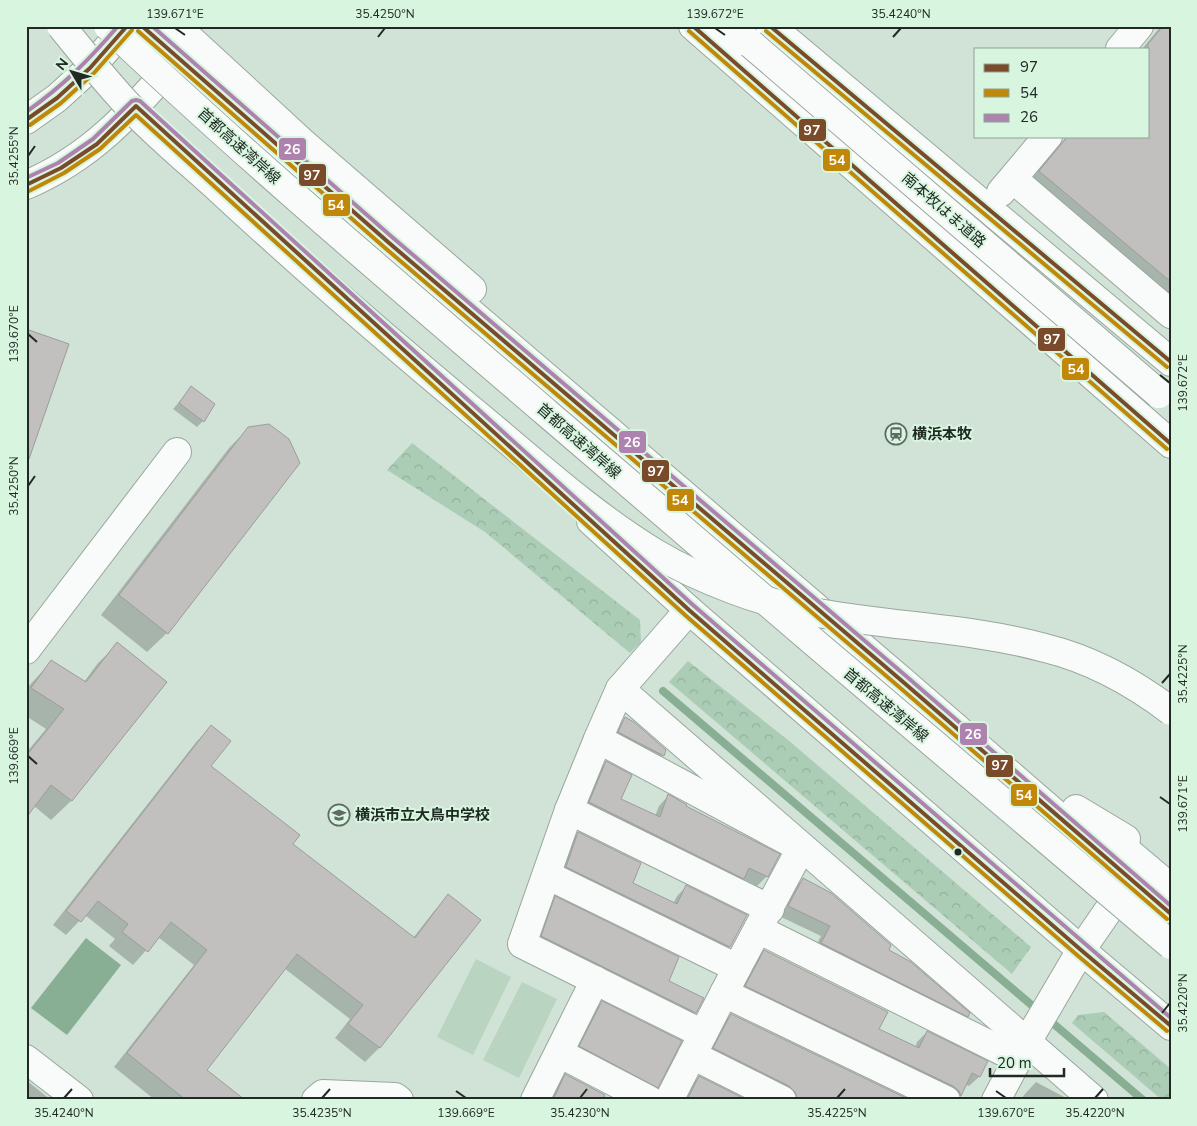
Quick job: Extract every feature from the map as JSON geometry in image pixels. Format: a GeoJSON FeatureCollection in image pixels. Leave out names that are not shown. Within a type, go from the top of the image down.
{"type":"FeatureCollection","features":[{"type":"Feature","properties":{"kind":"main road"},"geometry":{"type":"LineString","coordinates":[[52,26],[90,68],[136,106],[689,610],[1171,1026]]}},
{"type":"Feature","properties":{"kind":"main road"},"geometry":{"type":"LineString","coordinates":[[61,26],[128,104],[263,230],[392,344],[577,497],[655,553],[694,574],[776,605],[890,625],[964,632],[1048,648],[1084,661],[1122,679],[1171,711]]}},
{"type":"Feature","properties":{"kind":"main road","name":"首都高速湾岸線"},"geometry":{"type":"LineString","coordinates":[[108,26],[278,181],[375,266],[880,700],[1171,945]]}},
{"type":"Feature","properties":{"kind":"main road"},"geometry":{"type":"LineString","coordinates":[[26,120],[56,98],[90,68],[127,26]]}},
{"type":"Feature","properties":{"kind":"main road"},"geometry":{"type":"LineString","coordinates":[[142,26],[388,242],[887,668],[1171,914]]}},
{"type":"Feature","properties":{"kind":"main road"},"geometry":{"type":"LineString","coordinates":[[176,26],[302,142],[1076,809],[1171,888]]}},
{"type":"Feature","properties":{"kind":"main road"},"geometry":{"type":"LineString","coordinates":[[693,26],[1171,444]]}},
{"type":"Feature","properties":{"kind":"main road","name":"南本牧はま道路"},"geometry":{"type":"LineString","coordinates":[[730,26],[761,35],[1167,400]]}},
{"type":"Feature","properties":{"kind":"main road"},"geometry":{"type":"LineString","coordinates":[[1121,48],[1139,26]]}},
{"type":"Feature","properties":{"kind":"main road"},"geometry":{"type":"LineString","coordinates":[[761,35],[988,208],[1171,362]]}},
{"type":"Feature","properties":{"kind":"main road"},"geometry":{"type":"LineString","coordinates":[[26,185],[61,168],[97,144],[136,106],[178,59]]}},
{"type":"Feature","properties":{"kind":"main road"},"geometry":{"type":"LineString","coordinates":[[951,253],[1046,138]]}},
{"type":"Feature","properties":{"kind":"main road"},"geometry":{"type":"LineString","coordinates":[[1013,179],[1171,314]]}},
{"type":"Feature","properties":{"kind":"main road"},"geometry":{"type":"LineString","coordinates":[[29,639],[177,452]]}},
{"type":"Feature","properties":{"kind":"main road"},"geometry":{"type":"LineString","coordinates":[[689,610],[620,689],[569,810],[522,944],[595,980],[698,1044],[782,1100]]}},
{"type":"Feature","properties":{"kind":"main road"},"geometry":{"type":"LineString","coordinates":[[620,689],[802,848],[1023,1050],[1094,1100]]}},
{"type":"Feature","properties":{"kind":"main road"},"geometry":{"type":"LineString","coordinates":[[598,739],[802,848]]}},
{"type":"Feature","properties":{"kind":"main road"},"geometry":{"type":"LineString","coordinates":[[1076,809],[1171,864]]}},
{"type":"Feature","properties":{"kind":"main road"},"geometry":{"type":"LineString","coordinates":[[569,810],[764,919],[1023,1050]]}},
{"type":"Feature","properties":{"kind":"main road"},"geometry":{"type":"LineString","coordinates":[[669,1100],[802,848]]}},
{"type":"Feature","properties":{"kind":"main road"},"geometry":{"type":"LineString","coordinates":[[546,875],[737,968]]}},
{"type":"Feature","properties":{"kind":"main road"},"geometry":{"type":"LineString","coordinates":[[996,1100],[1081,950],[1130,879]]}},
{"type":"Feature","properties":{"kind":"main road"},"geometry":{"type":"LineString","coordinates":[[535,1100],[595,980]]}},
{"type":"Feature","properties":{"kind":"main road"},"geometry":{"type":"LineString","coordinates":[[724,993],[946,1100]]}},
{"type":"Feature","properties":{"kind":"main road"},"geometry":{"type":"LineString","coordinates":[[559,1053],[649,1100]]}},
{"type":"Feature","properties":{"kind":"main road"},"geometry":{"type":"LineString","coordinates":[[26,1059],[79,1100]]}},
{"type":"Feature","properties":{"kind":"main road"},"geometry":{"type":"LineString","coordinates":[[316,1100],[323,1094],[394,1097],[400,1100]]}},
{"type":"Feature","properties":{"kind":"shaded area"},"geometry":{"type":"Polygon","coordinates":[[[86,938],[121,965],[67,1035],[31,1008],[86,938]]]}},
{"type":"Feature","properties":{"kind":"shaded area"},"geometry":{"type":"Polygon","coordinates":[[[476,959],[511,977],[473,1055],[437,1037],[476,959]]]}},
{"type":"Feature","properties":{"kind":"shaded area"},"geometry":{"type":"Polygon","coordinates":[[[522,982],[557,999],[519,1078],[483,1060],[522,982]]]}},
{"type":"Feature","properties":{"kind":"green space"},"geometry":{"type":"Polygon","coordinates":[[[412,443],[640,620],[641,642],[630,653],[485,532],[387,470],[412,443]]]}},
{"type":"Feature","properties":{"kind":"green space"},"geometry":{"type":"Polygon","coordinates":[[[688,661],[788,740],[1031,947],[1012,974],[669,682],[688,661]]]}},
{"type":"Feature","properties":{"kind":"green space"},"geometry":{"type":"Polygon","coordinates":[[[1104,1012],[1171,1069],[1171,1100],[1162,1100],[1072,1023],[1078,1015],[1104,1012]]]}},
{"type":"Feature","properties":{"kind":"building"},"geometry":{"type":"Polygon","coordinates":[[[1163,26],[1171,26],[1171,282],[1039,171],[1066,138],[1150,138],[1150,48],[1148,48],[1148,44],[1163,26]]]}},
{"type":"Feature","properties":{"kind":"building"},"geometry":{"type":"Polygon","coordinates":[[[26,329],[69,344],[29,459],[26,459],[26,329]]]}},
{"type":"Feature","properties":{"kind":"building"},"geometry":{"type":"Polygon","coordinates":[[[191,386],[215,404],[204,422],[179,403],[191,386]]]}},
{"type":"Feature","properties":{"kind":"building"},"geometry":{"type":"Polygon","coordinates":[[[269,424],[289,439],[300,463],[168,634],[119,595],[248,427],[269,424]]]}},
{"type":"Feature","properties":{"kind":"building"},"geometry":{"type":"Polygon","coordinates":[[[117,642],[167,682],[72,801],[51,785],[26,818],[26,756],[64,709],[31,688],[51,660],[86,682],[117,642]]]}},
{"type":"Feature","properties":{"kind":"building"},"geometry":{"type":"Polygon","coordinates":[[[625,717],[634,722],[666,750],[664,756],[618,732],[625,717]]]}},
{"type":"Feature","properties":{"kind":"building"},"geometry":{"type":"Polygon","coordinates":[[[211,725],[231,741],[211,766],[300,835],[293,844],[415,938],[448,894],[481,920],[380,1048],[348,1024],[363,1005],[297,954],[207,1070],[245,1100],[186,1100],[127,1053],[207,950],[171,922],[148,952],[122,932],[128,924],[98,901],[81,922],[66,911],[211,725]]]}},
{"type":"Feature","properties":{"kind":"building"},"geometry":{"type":"Polygon","coordinates":[[[606,761],[632,775],[621,799],[660,817],[668,794],[686,806],[780,854],[768,877],[749,868],[744,879],[589,802],[606,761]]]}},
{"type":"Feature","properties":{"kind":"building"},"geometry":{"type":"Polygon","coordinates":[[[578,832],[641,863],[633,883],[677,904],[686,885],[747,915],[730,947],[566,867],[578,832]]]}},
{"type":"Feature","properties":{"kind":"building"},"geometry":{"type":"Polygon","coordinates":[[[803,878],[831,893],[891,945],[889,950],[911,962],[970,1013],[968,1017],[821,943],[830,926],[788,906],[803,878]]]}},
{"type":"Feature","properties":{"kind":"building"},"geometry":{"type":"Polygon","coordinates":[[[555,896],[679,957],[669,981],[704,998],[696,1013],[541,936],[555,896]]]}},
{"type":"Feature","properties":{"kind":"building"},"geometry":{"type":"Polygon","coordinates":[[[764,950],[888,1012],[879,1029],[919,1048],[927,1031],[988,1061],[980,1077],[972,1073],[961,1096],[959,1091],[953,1086],[745,986],[764,950]]]}},
{"type":"Feature","properties":{"kind":"building"},"geometry":{"type":"Polygon","coordinates":[[[602,1001],[682,1041],[658,1088],[579,1046],[602,1001]]]}},
{"type":"Feature","properties":{"kind":"building"},"geometry":{"type":"Polygon","coordinates":[[[731,1014],[910,1100],[798,1100],[795,1092],[789,1086],[713,1048],[731,1014]]]}},
{"type":"Feature","properties":{"kind":"building"},"geometry":{"type":"Polygon","coordinates":[[[565,1074],[605,1095],[602,1100],[553,1100],[565,1074]]]}},
{"type":"Feature","properties":{"kind":"building"},"geometry":{"type":"Polygon","coordinates":[[[699,1076],[747,1100],[687,1100],[699,1076]]]}},
{"type":"Feature","properties":{"kind":"waterway"},"geometry":{"type":"LineString","coordinates":[[663,691],[1143,1100]]}},
{"type":"Feature","properties":{"kind":"transit line","name":"26"},"geometry":{"type":"LineString","coordinates":[[26,112],[75,72],[118,26]]}},
{"type":"Feature","properties":{"kind":"transit line","name":"97"},"geometry":{"type":"LineString","coordinates":[[26,120],[57,98],[90,68],[127,26]]}},
{"type":"Feature","properties":{"kind":"transit line","name":"97"},"geometry":{"type":"LineString","coordinates":[[142,26],[388,242],[902,681],[1171,914]]}},
{"type":"Feature","properties":{"kind":"transit line","name":"26"},"geometry":{"type":"LineString","coordinates":[[152,26],[392,237],[906,676],[1171,906]]}},
{"type":"Feature","properties":{"kind":"transit line","name":"97"},"geometry":{"type":"LineString","coordinates":[[693,26],[1171,444]]}},
{"type":"Feature","properties":{"kind":"transit line","name":"97"},"geometry":{"type":"LineString","coordinates":[[770,26],[1171,362]]}},
{"type":"Feature","properties":{"kind":"transit line","name":"54"},"geometry":{"type":"LineString","coordinates":[[30,125],[61,103],[94,73],[132,30]]}},
{"type":"Feature","properties":{"kind":"transit line","name":"54"},"geometry":{"type":"LineString","coordinates":[[138,31],[384,247],[898,686],[1167,919]]}},
{"type":"Feature","properties":{"kind":"transit line","name":"54"},"geometry":{"type":"LineString","coordinates":[[689,31],[1167,449]]}},
{"type":"Feature","properties":{"kind":"transit line","name":"54"},"geometry":{"type":"LineString","coordinates":[[766,31],[1167,367]]}},
{"type":"Feature","properties":{"kind":"transit line","name":"26"},"geometry":{"type":"LineString","coordinates":[[26,178],[58,163],[93,139],[132,101],[140,101],[693,605],[1171,1018]]}},
{"type":"Feature","properties":{"kind":"transit line","name":"97"},"geometry":{"type":"LineString","coordinates":[[26,185],[61,168],[97,144],[136,106],[689,610],[1171,1026]]}},
{"type":"Feature","properties":{"kind":"transit line","name":"54"},"geometry":{"type":"LineString","coordinates":[[29,191],[64,173],[100,149],[136,115],[685,615],[1167,1031]]}},
{"type":"Feature","properties":{"kind":"place","name":"横浜本牧"},"geometry":{"type":"Point","coordinates":[896,434]}},
{"type":"Feature","properties":{"kind":"place","name":"横浜市立大鳥中学校"},"geometry":{"type":"Point","coordinates":[339,815]}}]}
